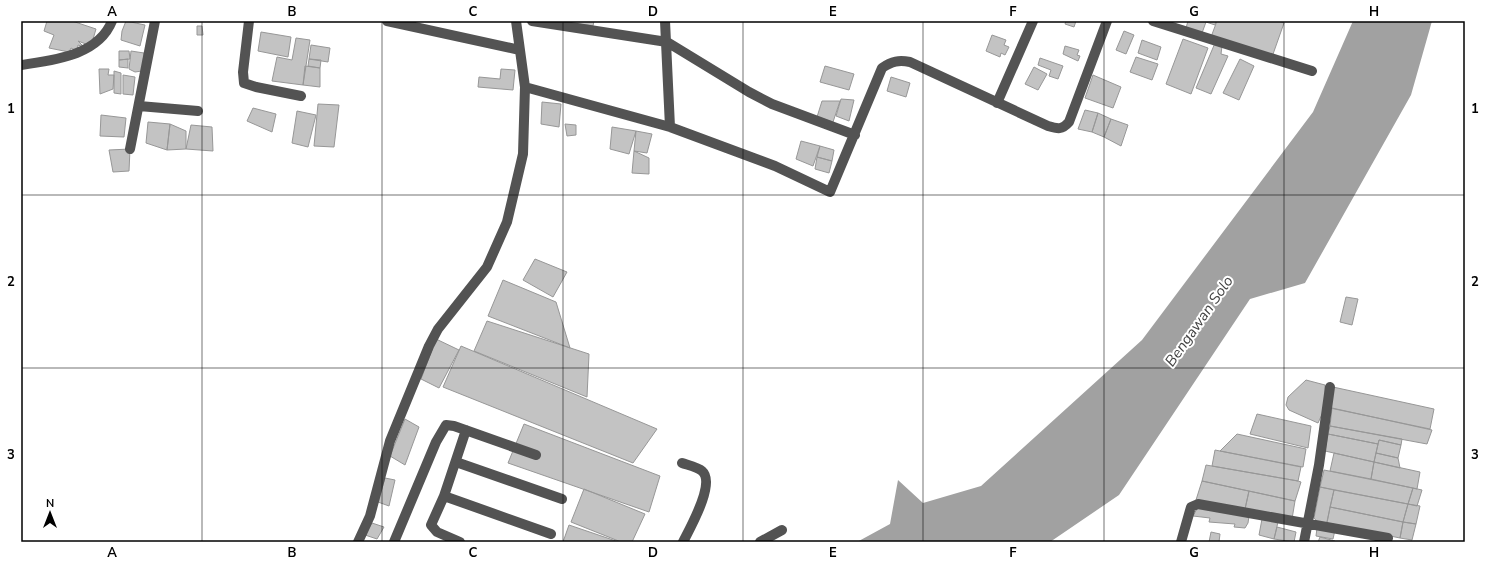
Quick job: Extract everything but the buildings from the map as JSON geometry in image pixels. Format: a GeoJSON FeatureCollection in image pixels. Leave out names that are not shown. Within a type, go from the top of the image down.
{"type":"FeatureCollection","features":[{"type":"Feature","properties":{"kind":"street"},"geometry":{"type":"LineString","coordinates":[[21,65],[71,56],[84,50],[93,45],[112,21]]}},
{"type":"Feature","properties":{"kind":"street"},"geometry":{"type":"LineString","coordinates":[[130,150],[155,21]]}},
{"type":"Feature","properties":{"kind":"street"},"geometry":{"type":"LineString","coordinates":[[249,21],[243,72],[244,83],[256,87],[301,96]]}},
{"type":"Feature","properties":{"kind":"street"},"geometry":{"type":"LineString","coordinates":[[387,21],[520,50]]}},
{"type":"Feature","properties":{"kind":"street"},"geometry":{"type":"LineString","coordinates":[[358,542],[370,516],[390,441],[428,346],[438,329],[487,267],[507,222],[523,154],[525,87],[516,21]]}},
{"type":"Feature","properties":{"kind":"street"},"geometry":{"type":"LineString","coordinates":[[532,21],[667,42],[749,92],[779,106],[855,135]]}},
{"type":"Feature","properties":{"kind":"street"},"geometry":{"type":"LineString","coordinates":[[665,21],[670,127]]}},
{"type":"Feature","properties":{"kind":"street"},"geometry":{"type":"LineString","coordinates":[[997,103],[1033,21]]}},
{"type":"Feature","properties":{"kind":"street"},"geometry":{"type":"LineString","coordinates":[[525,87],[670,127],[775,166],[828,192],[831,191],[882,68],[889,63],[898,60],[910,62],[1048,126],[1058,129],[1064,128],[1069,122],[1107,21]]}},
{"type":"Feature","properties":{"kind":"street"},"geometry":{"type":"LineString","coordinates":[[1153,21],[1312,72]]}},
{"type":"Feature","properties":{"kind":"street"},"geometry":{"type":"LineString","coordinates":[[139,106],[198,111]]}},
{"type":"Feature","properties":{"kind":"street"},"geometry":{"type":"LineString","coordinates":[[1304,542],[1319,465],[1330,387]]}},
{"type":"Feature","properties":{"kind":"street"},"geometry":{"type":"LineString","coordinates":[[394,542],[444,427],[450,424],[536,455]]}},
{"type":"Feature","properties":{"kind":"street"},"geometry":{"type":"LineString","coordinates":[[460,542],[438,532],[431,525],[444,496],[466,430]]}},
{"type":"Feature","properties":{"kind":"street"},"geometry":{"type":"LineString","coordinates":[[456,462],[562,499]]}},
{"type":"Feature","properties":{"kind":"street"},"geometry":{"type":"LineString","coordinates":[[682,463],[702,471],[707,478],[707,489],[683,542]]}},
{"type":"Feature","properties":{"kind":"street"},"geometry":{"type":"LineString","coordinates":[[444,496],[551,534]]}},
{"type":"Feature","properties":{"kind":"street"},"geometry":{"type":"LineString","coordinates":[[1181,542],[1191,507],[1195,504],[1307,525],[1388,538]]}},
{"type":"Feature","properties":{"kind":"street"},"geometry":{"type":"LineString","coordinates":[[760,542],[782,530]]}},
{"type":"Feature","properties":{"kind":"water","name":"Bengawan Solo"},"geometry":{"type":"Polygon","coordinates":[[[1353,21],[1432,21],[1411,95],[1305,283],[1250,299],[1119,495],[1050,542],[857,542],[890,524],[898,480],[923,503],[981,486],[1142,340],[1313,112],[1353,21]]]}}]}
